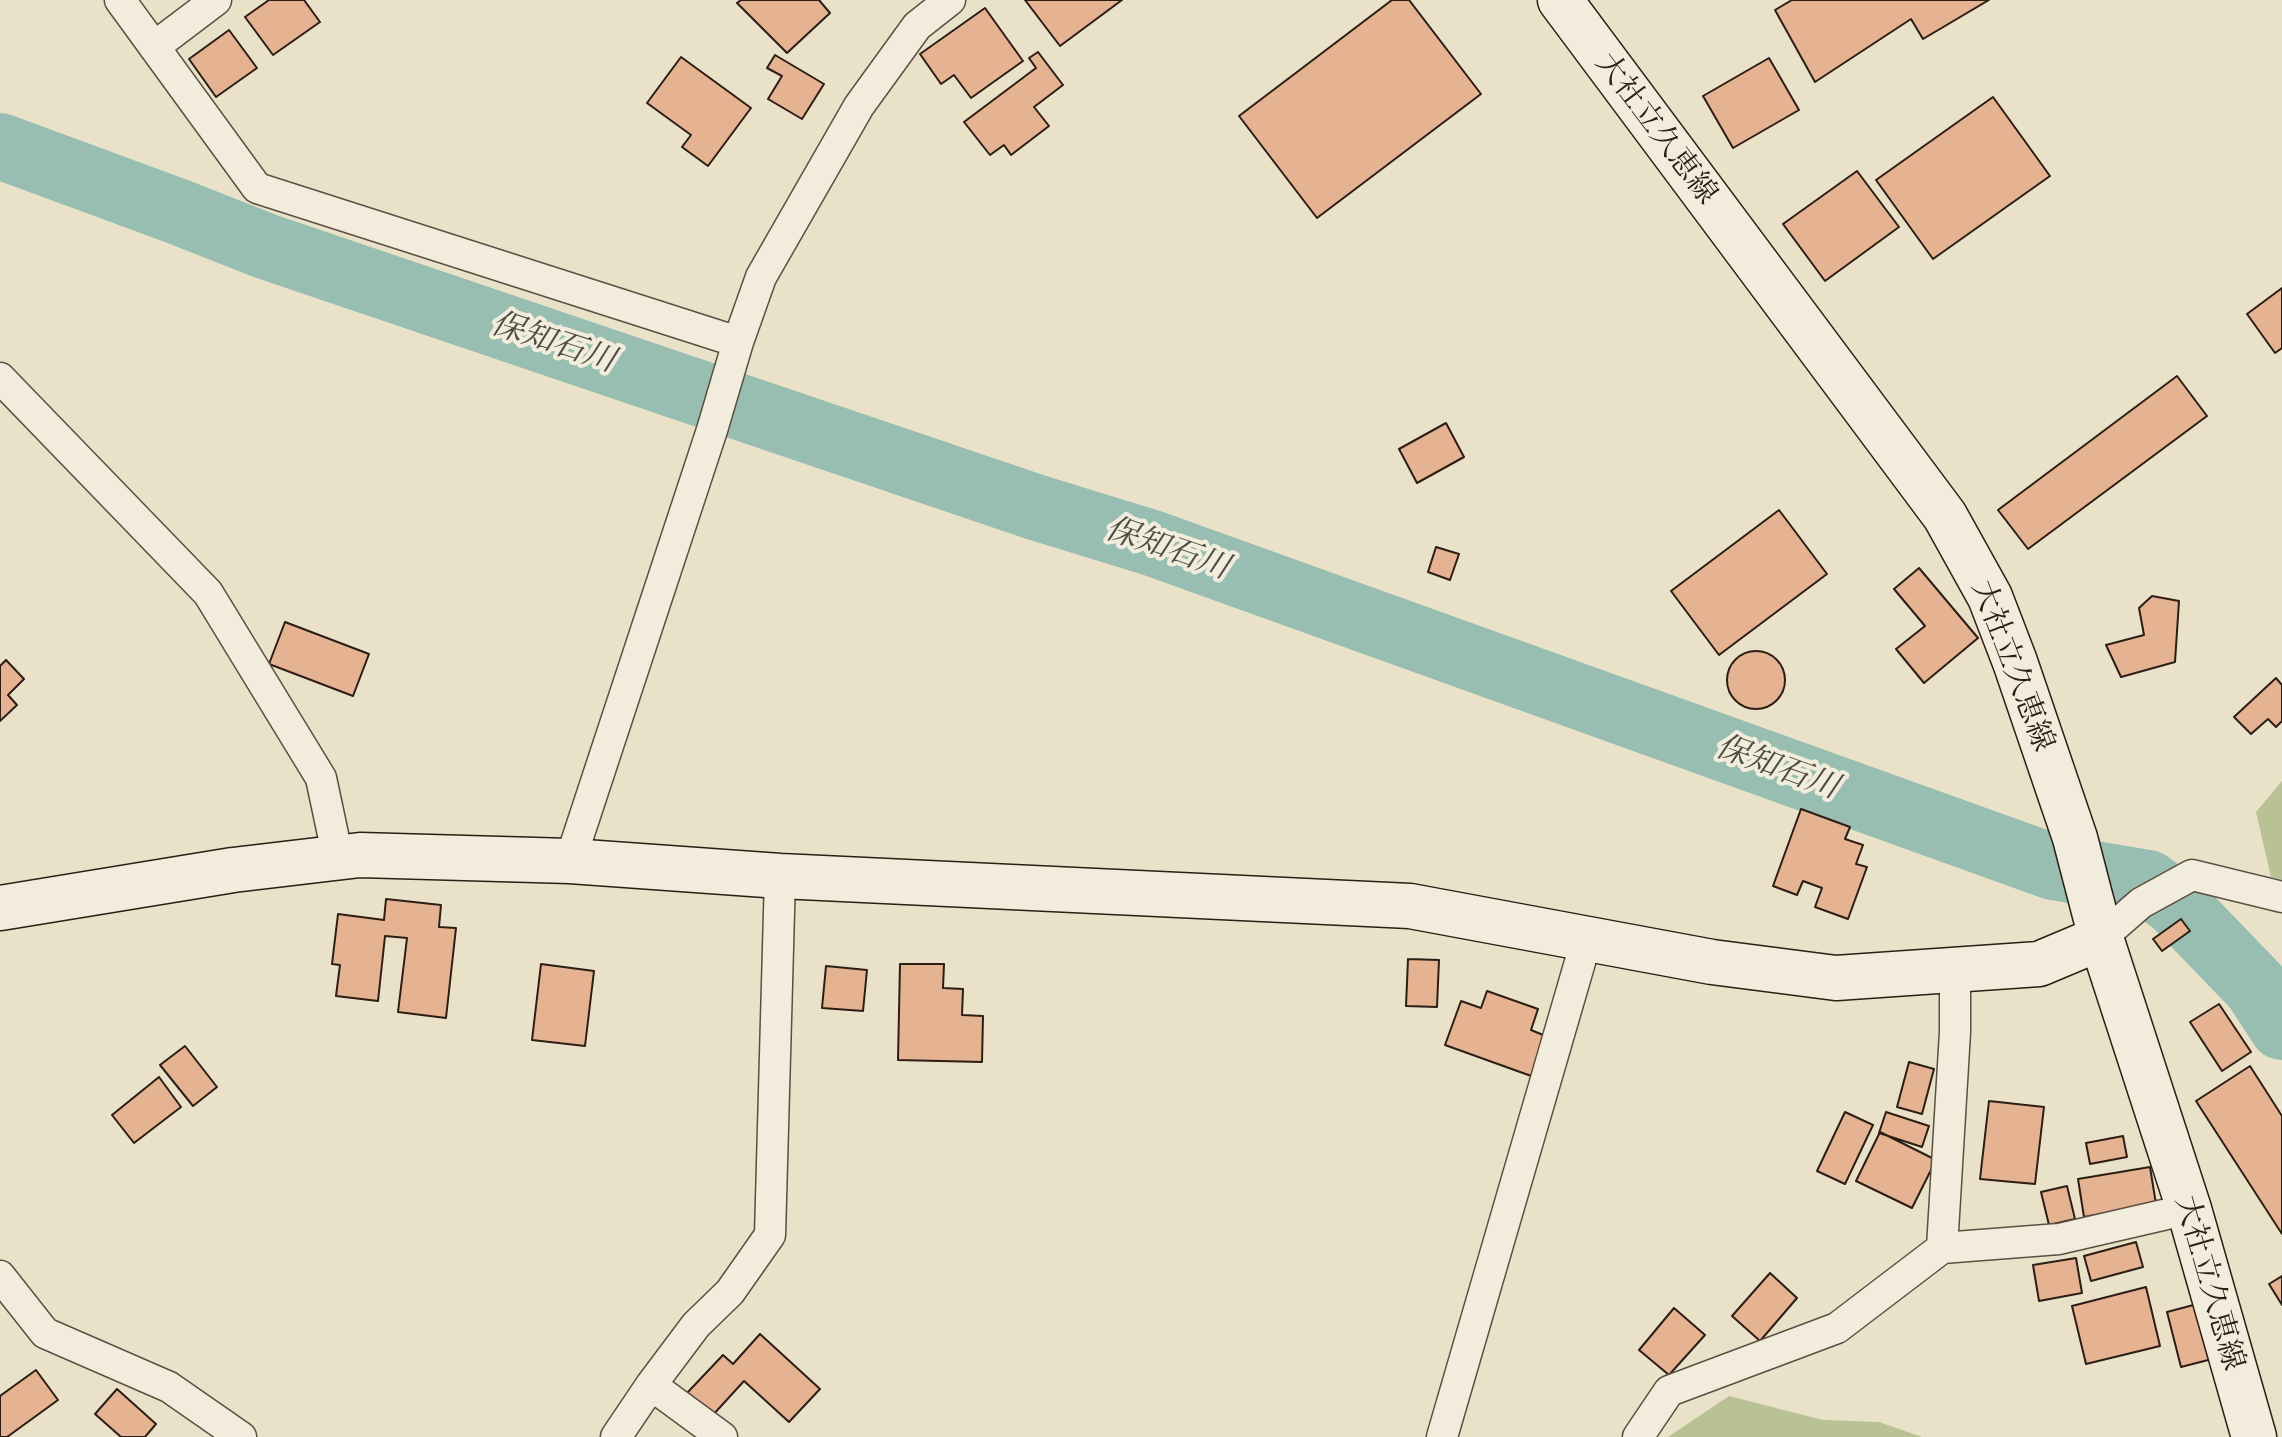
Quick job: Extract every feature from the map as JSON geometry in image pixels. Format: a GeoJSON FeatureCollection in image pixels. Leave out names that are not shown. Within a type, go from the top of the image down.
{"type":"FeatureCollection","features":[{"type":"Feature","properties":{"kind":"street"},"geometry":{"type":"LineString","coordinates":[[120,0],[257,188],[738,342]]}},
{"type":"Feature","properties":{"kind":"street"},"geometry":{"type":"LineString","coordinates":[[154,47],[216,0]]}},
{"type":"Feature","properties":{"kind":"street"},"geometry":{"type":"LineString","coordinates":[[570,861],[761,277],[859,106],[917,26],[950,0]]}},
{"type":"Feature","properties":{"kind":"street","name":"大社立久恵線"},"geometry":{"type":"LineString","coordinates":[[1560,0],[1945,516],[1990,597],[2075,838],[2097,918],[2189,1209],[2254,1437]]}},
{"type":"Feature","properties":{"kind":"street"},"geometry":{"type":"LineString","coordinates":[[0,378],[208,593],[321,778],[338,858]]}},
{"type":"Feature","properties":{"kind":"street"},"geometry":{"type":"LineString","coordinates":[[0,908],[233,870],[360,855],[570,861],[780,876],[1410,906],[1712,962],[1836,978],[2039,964],[2097,918],[2141,903],[2192,875],[2282,897]]}},
{"type":"Feature","properties":{"kind":"street"},"geometry":{"type":"LineString","coordinates":[[616,1437],[696,1325],[730,1292],[770,1235],[780,876]]}},
{"type":"Feature","properties":{"kind":"street"},"geometry":{"type":"LineString","coordinates":[[1442,1437],[1587,938]]}},
{"type":"Feature","properties":{"kind":"street"},"geometry":{"type":"LineString","coordinates":[[1942,1248],[1955,1032],[1955,971]]}},
{"type":"Feature","properties":{"kind":"street"},"geometry":{"type":"LineString","coordinates":[[1638,1437],[1669,1391],[1837,1328],[1942,1248],[2059,1239],[2189,1209]]}},
{"type":"Feature","properties":{"kind":"street"},"geometry":{"type":"LineString","coordinates":[[0,1276],[45,1333],[169,1387],[241,1437]]}},
{"type":"Feature","properties":{"kind":"street"},"geometry":{"type":"LineString","coordinates":[[651,1385],[722,1437]]}},
{"type":"Feature","properties":{"kind":"green space"},"geometry":{"type":"Polygon","coordinates":[[[2282,781],[2282,880],[2271,877],[2256,812],[2282,781]]]}},
{"type":"Feature","properties":{"kind":"green space"},"geometry":{"type":"Polygon","coordinates":[[[1729,1396],[1823,1420],[1879,1422],[1922,1437],[1668,1437],[1729,1396]]]}},
{"type":"Feature","properties":{"kind":"building"},"geometry":{"type":"Polygon","coordinates":[[[269,0],[304,0],[320,22],[273,55],[245,17],[269,0]]]}},
{"type":"Feature","properties":{"kind":"building"},"geometry":{"type":"Polygon","coordinates":[[[741,0],[819,0],[830,13],[787,53],[737,3],[741,0]]]}},
{"type":"Feature","properties":{"kind":"building"},"geometry":{"type":"Polygon","coordinates":[[[1025,0],[1122,0],[1060,46],[1025,0]]]}},
{"type":"Feature","properties":{"kind":"building"},"geometry":{"type":"Polygon","coordinates":[[[1392,0],[1409,0],[1481,94],[1317,218],[1239,116],[1392,0]]]}},
{"type":"Feature","properties":{"kind":"building"},"geometry":{"type":"Polygon","coordinates":[[[1792,0],[1989,0],[1923,39],[1911,19],[1815,82],[1775,10],[1792,0]]]}},
{"type":"Feature","properties":{"kind":"building"},"geometry":{"type":"Polygon","coordinates":[[[985,8],[1023,61],[971,98],[954,75],[941,84],[920,54],[985,8]]]}},
{"type":"Feature","properties":{"kind":"building"},"geometry":{"type":"Polygon","coordinates":[[[229,30],[257,68],[216,97],[189,59],[229,30]]]}},
{"type":"Feature","properties":{"kind":"building"},"geometry":{"type":"Polygon","coordinates":[[[1038,52],[1063,85],[1034,107],[1049,126],[1011,155],[1004,145],[990,155],[964,122],[1036,68],[1029,58],[1038,52]]]}},
{"type":"Feature","properties":{"kind":"building"},"geometry":{"type":"Polygon","coordinates":[[[775,55],[824,84],[802,119],[768,99],[782,76],[767,68],[775,55]]]}},
{"type":"Feature","properties":{"kind":"building"},"geometry":{"type":"Polygon","coordinates":[[[681,57],[751,108],[708,166],[682,147],[691,135],[647,103],[681,57]]]}},
{"type":"Feature","properties":{"kind":"building"},"geometry":{"type":"Polygon","coordinates":[[[1769,58],[1799,110],[1733,148],[1703,96],[1769,58]]]}},
{"type":"Feature","properties":{"kind":"building"},"geometry":{"type":"Polygon","coordinates":[[[1993,97],[2050,176],[1933,259],[1876,180],[1993,97]]]}},
{"type":"Feature","properties":{"kind":"building"},"geometry":{"type":"Polygon","coordinates":[[[1857,171],[1899,227],[1825,281],[1783,224],[1857,171]]]}},
{"type":"Feature","properties":{"kind":"building"},"geometry":{"type":"Polygon","coordinates":[[[2282,288],[2282,348],[2275,353],[2247,314],[2282,288]]]}},
{"type":"Feature","properties":{"kind":"building"},"geometry":{"type":"Polygon","coordinates":[[[2177,376],[2207,416],[2028,549],[1998,510],[2177,376]]]}},
{"type":"Feature","properties":{"kind":"building"},"geometry":{"type":"Polygon","coordinates":[[[1446,423],[1464,457],[1417,483],[1399,449],[1446,423]]]}},
{"type":"Feature","properties":{"kind":"building"},"geometry":{"type":"Polygon","coordinates":[[[1779,510],[1827,574],[1719,655],[1671,591],[1779,510]]]}},
{"type":"Feature","properties":{"kind":"building"},"geometry":{"type":"Polygon","coordinates":[[[1436,547],[1459,554],[1450,580],[1428,572],[1436,547]]]}},
{"type":"Feature","properties":{"kind":"building"},"geometry":{"type":"Polygon","coordinates":[[[1919,568],[1978,638],[1924,683],[1896,649],[1925,626],[1894,589],[1919,568]]]}},
{"type":"Feature","properties":{"kind":"building"},"geometry":{"type":"Polygon","coordinates":[[[2152,596],[2179,601],[2175,662],[2121,677],[2106,645],[2144,635],[2139,608],[2152,596]]]}},
{"type":"Feature","properties":{"kind":"building"},"geometry":{"type":"Polygon","coordinates":[[[285,622],[369,654],[353,696],[269,664],[285,622]]]}},
{"type":"Feature","properties":{"kind":"building"},"geometry":{"type":"Polygon","coordinates":[[[1756,651],[1777,659],[1785,680],[1777,701],[1756,709],[1735,701],[1727,680],[1735,659],[1756,651]]]}},
{"type":"Feature","properties":{"kind":"building"},"geometry":{"type":"Polygon","coordinates":[[[6,660],[24,679],[8,695],[17,705],[0,721],[0,666],[6,660]]]}},
{"type":"Feature","properties":{"kind":"building"},"geometry":{"type":"Polygon","coordinates":[[[2276,678],[2282,685],[2282,721],[2276,727],[2268,719],[2251,734],[2234,717],[2276,678]]]}},
{"type":"Feature","properties":{"kind":"building"},"geometry":{"type":"Polygon","coordinates":[[[1801,809],[1850,827],[1845,839],[1863,845],[1856,864],[1867,867],[1848,919],[1815,907],[1822,888],[1803,881],[1797,895],[1773,886],[1801,809]]]}},
{"type":"Feature","properties":{"kind":"building"},"geometry":{"type":"Polygon","coordinates":[[[386,899],[441,905],[439,927],[456,928],[446,1018],[398,1012],[407,938],[385,936],[378,1001],[336,996],[340,965],[332,964],[338,914],[384,920],[386,899]]]}},
{"type":"Feature","properties":{"kind":"building"},"geometry":{"type":"Polygon","coordinates":[[[2181,919],[2190,931],[2162,951],[2153,939],[2181,919]]]}},
{"type":"Feature","properties":{"kind":"building"},"geometry":{"type":"Polygon","coordinates":[[[1408,959],[1439,960],[1437,1007],[1406,1006],[1408,959]]]}},
{"type":"Feature","properties":{"kind":"building"},"geometry":{"type":"Polygon","coordinates":[[[541,964],[594,971],[585,1046],[532,1040],[541,964]]]}},
{"type":"Feature","properties":{"kind":"building"},"geometry":{"type":"Polygon","coordinates":[[[900,964],[944,964],[943,988],[963,989],[962,1015],[983,1016],[982,1062],[898,1060],[900,964]]]}},
{"type":"Feature","properties":{"kind":"building"},"geometry":{"type":"Polygon","coordinates":[[[826,966],[867,970],[863,1011],[822,1008],[826,966]]]}},
{"type":"Feature","properties":{"kind":"building"},"geometry":{"type":"Polygon","coordinates":[[[1487,991],[1538,1009],[1531,1030],[1548,1037],[1534,1077],[1445,1045],[1461,1001],[1481,1008],[1487,991]]]}},
{"type":"Feature","properties":{"kind":"building"},"geometry":{"type":"Polygon","coordinates":[[[2219,1004],[2251,1052],[2222,1071],[2190,1022],[2219,1004]]]}},
{"type":"Feature","properties":{"kind":"building"},"geometry":{"type":"Polygon","coordinates":[[[185,1046],[217,1087],[193,1106],[160,1065],[185,1046]]]}},
{"type":"Feature","properties":{"kind":"building"},"geometry":{"type":"Polygon","coordinates":[[[1909,1062],[1934,1069],[1922,1114],[1897,1107],[1909,1062]]]}},
{"type":"Feature","properties":{"kind":"building"},"geometry":{"type":"Polygon","coordinates":[[[2250,1066],[2282,1116],[2282,1234],[2196,1101],[2250,1066]]]}},
{"type":"Feature","properties":{"kind":"building"},"geometry":{"type":"Polygon","coordinates":[[[159,1077],[181,1107],[134,1143],[112,1115],[159,1077]]]}},
{"type":"Feature","properties":{"kind":"building"},"geometry":{"type":"Polygon","coordinates":[[[1989,1101],[2044,1107],[2035,1184],[1980,1179],[1989,1101]]]}},
{"type":"Feature","properties":{"kind":"building"},"geometry":{"type":"Polygon","coordinates":[[[1845,1112],[1873,1125],[1845,1184],[1817,1171],[1845,1112]]]}},
{"type":"Feature","properties":{"kind":"building"},"geometry":{"type":"Polygon","coordinates":[[[1886,1112],[1929,1126],[1922,1147],[1879,1133],[1886,1112]]]}},
{"type":"Feature","properties":{"kind":"building"},"geometry":{"type":"Polygon","coordinates":[[[1880,1132],[1936,1160],[1912,1208],[1856,1181],[1880,1132]]]}},
{"type":"Feature","properties":{"kind":"building"},"geometry":{"type":"Polygon","coordinates":[[[2123,1136],[2127,1157],[2090,1164],[2086,1143],[2123,1136]]]}},
{"type":"Feature","properties":{"kind":"building"},"geometry":{"type":"Polygon","coordinates":[[[2150,1167],[2156,1204],[2084,1217],[2078,1179],[2150,1167]]]}},
{"type":"Feature","properties":{"kind":"building"},"geometry":{"type":"Polygon","coordinates":[[[2067,1186],[2075,1219],[2049,1225],[2041,1192],[2067,1186]]]}},
{"type":"Feature","properties":{"kind":"building"},"geometry":{"type":"Polygon","coordinates":[[[2136,1242],[2143,1267],[2091,1281],[2084,1256],[2136,1242]]]}},
{"type":"Feature","properties":{"kind":"building"},"geometry":{"type":"Polygon","coordinates":[[[2076,1258],[2082,1293],[2039,1301],[2033,1265],[2076,1258]]]}},
{"type":"Feature","properties":{"kind":"building"},"geometry":{"type":"Polygon","coordinates":[[[1770,1273],[1797,1298],[1760,1341],[1732,1316],[1770,1273]]]}},
{"type":"Feature","properties":{"kind":"building"},"geometry":{"type":"Polygon","coordinates":[[[2282,1276],[2282,1305],[2269,1284],[2282,1276]]]}},
{"type":"Feature","properties":{"kind":"building"},"geometry":{"type":"Polygon","coordinates":[[[2146,1287],[2160,1346],[2086,1364],[2072,1306],[2146,1287]]]}},
{"type":"Feature","properties":{"kind":"building"},"geometry":{"type":"Polygon","coordinates":[[[2201,1303],[2216,1358],[2181,1367],[2167,1312],[2201,1303]]]}},
{"type":"Feature","properties":{"kind":"building"},"geometry":{"type":"Polygon","coordinates":[[[1674,1308],[1705,1335],[1669,1375],[1639,1350],[1674,1308]]]}},
{"type":"Feature","properties":{"kind":"building"},"geometry":{"type":"Polygon","coordinates":[[[760,1334],[820,1389],[789,1422],[744,1381],[712,1416],[687,1393],[723,1355],[733,1364],[760,1334]]]}},
{"type":"Feature","properties":{"kind":"building"},"geometry":{"type":"Polygon","coordinates":[[[36,1370],[58,1400],[7,1437],[0,1437],[0,1396],[36,1370]]]}},
{"type":"Feature","properties":{"kind":"building"},"geometry":{"type":"Polygon","coordinates":[[[117,1389],[156,1424],[145,1437],[121,1437],[95,1414],[117,1389]]]}},
{"type":"Feature","properties":{"kind":"waterway","name":"保知石川"},"geometry":{"type":"LineString","coordinates":[[0,146],[265,246],[1035,507],[1152,543],[2053,867],[2148,883],[2175,903],[2256,987],[2282,1027]]}}]}
